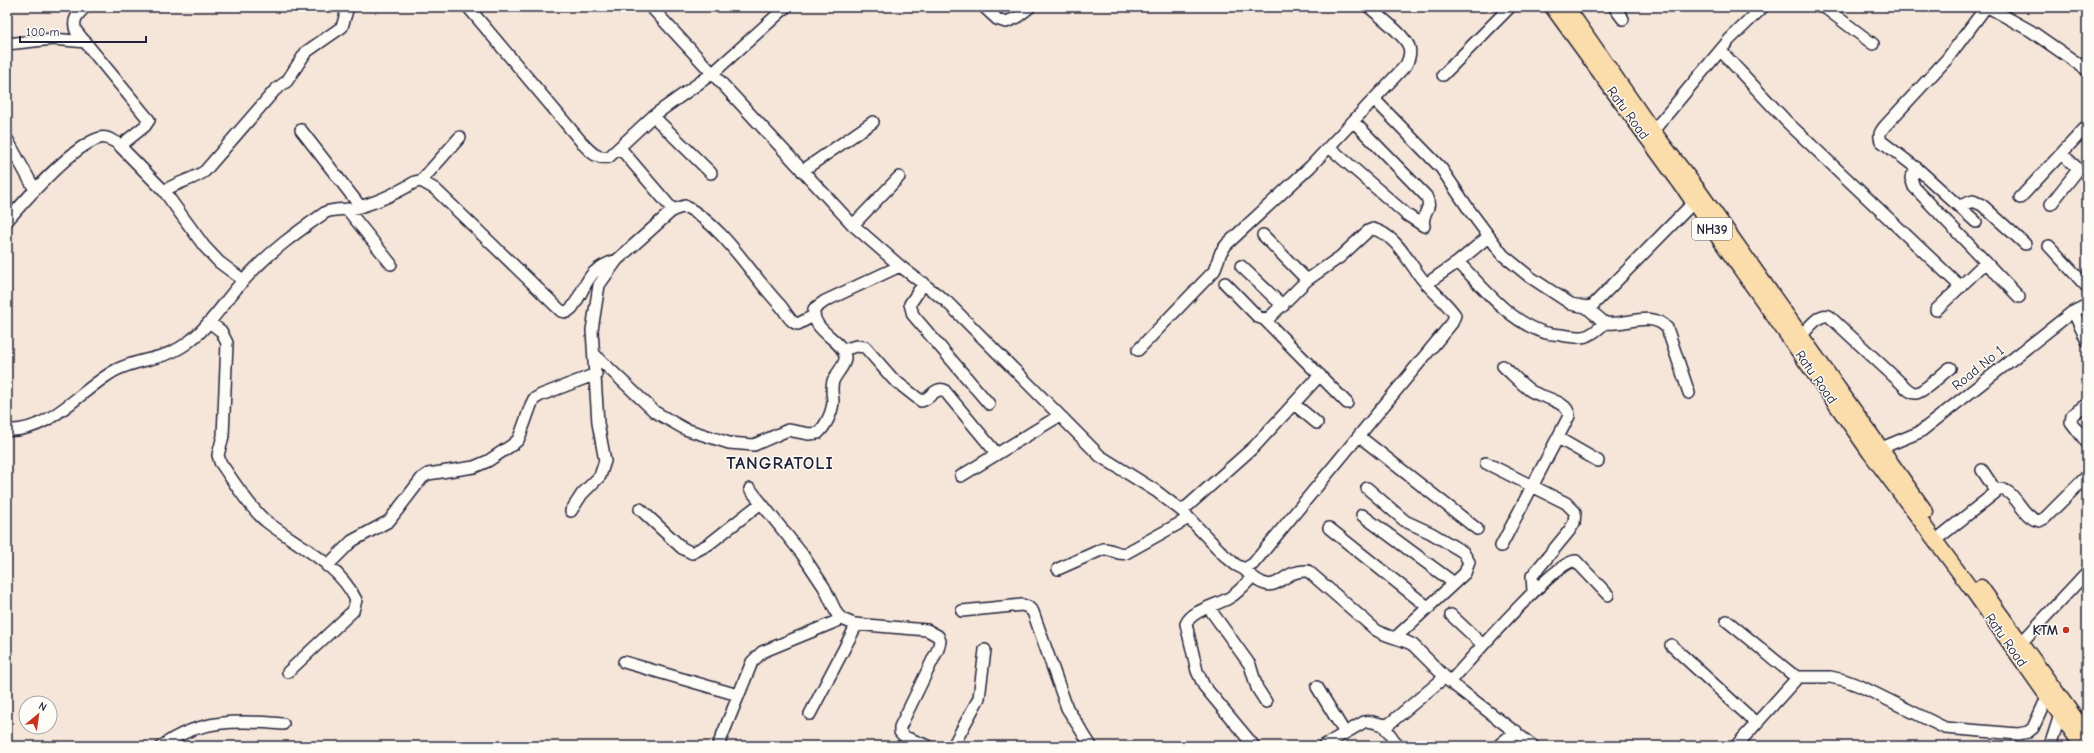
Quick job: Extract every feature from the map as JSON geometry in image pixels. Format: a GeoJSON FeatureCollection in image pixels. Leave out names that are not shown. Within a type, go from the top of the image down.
{"type":"FeatureCollection","features":[{"type":"Feature","properties":{"kind":"main road","name":"Ratu Road"},"geometry":{"type":"LineString","coordinates":[[1552,7],[1876,450],[1942,535],[2021,643],[2050,692],[2060,715],[2082,746]]}},
{"type":"Feature","properties":{"kind":"main road","name":"Ratu Road"},"geometry":{"type":"LineString","coordinates":[[1567,7],[1801,336],[1962,577],[2050,692],[2087,734]]}},
{"type":"Feature","properties":{"kind":"street"},"geometry":{"type":"LineString","coordinates":[[85,7],[76,17],[73,24],[76,31],[149,120],[145,126],[120,146]]}},
{"type":"Feature","properties":{"kind":"street"},"geometry":{"type":"LineString","coordinates":[[164,191],[178,182],[198,176],[205,171],[271,94],[282,86],[306,52],[342,27],[348,7]]}},
{"type":"Feature","properties":{"kind":"street"},"geometry":{"type":"LineString","coordinates":[[468,7],[591,153],[598,157],[609,157],[653,116],[713,73],[786,7]]}},
{"type":"Feature","properties":{"kind":"street"},"geometry":{"type":"LineString","coordinates":[[651,7],[853,226],[900,266],[924,283],[946,302],[1100,456],[1156,490],[1185,515],[1224,555],[1257,581],[1266,585],[1276,584],[1301,570],[1308,571],[1376,630],[1385,636],[1407,641],[1413,645],[1448,679],[1516,731],[1533,746]]}},
{"type":"Feature","properties":{"kind":"street"},"geometry":{"type":"LineString","coordinates":[[984,7],[997,19],[1006,22],[1016,18],[1030,7]]}},
{"type":"Feature","properties":{"kind":"street"},"geometry":{"type":"LineString","coordinates":[[1138,350],[1214,270],[1221,252],[1227,244],[1254,220],[1329,147],[1406,65],[1409,60],[1410,53],[1406,41],[1369,7]]}},
{"type":"Feature","properties":{"kind":"street"},"geometry":{"type":"LineString","coordinates":[[1443,75],[1510,7]]}},
{"type":"Feature","properties":{"kind":"street"},"geometry":{"type":"LineString","coordinates":[[1614,7],[1623,19]]}},
{"type":"Feature","properties":{"kind":"street"},"geometry":{"type":"LineString","coordinates":[[1654,131],[1740,29],[1764,7]]}},
{"type":"Feature","properties":{"kind":"street"},"geometry":{"type":"LineString","coordinates":[[1824,7],[1873,44]]}},
{"type":"Feature","properties":{"kind":"street"},"geometry":{"type":"LineString","coordinates":[[1976,222],[1917,168],[1881,141],[1880,132],[1951,54],[1989,7],[2031,31],[2087,70]]}},
{"type":"Feature","properties":{"kind":"street"},"geometry":{"type":"LineString","coordinates":[[7,44],[52,39],[86,42]]}},
{"type":"Feature","properties":{"kind":"street"},"geometry":{"type":"LineString","coordinates":[[1721,51],[1788,122],[1960,287]]}},
{"type":"Feature","properties":{"kind":"street"},"geometry":{"type":"LineString","coordinates":[[1374,99],[1441,168],[1488,237],[1503,254],[1530,277],[1571,304],[1586,307],[1605,323]]}},
{"type":"Feature","properties":{"kind":"street"},"geometry":{"type":"LineString","coordinates":[[653,116],[711,173]]}},
{"type":"Feature","properties":{"kind":"street"},"geometry":{"type":"LineString","coordinates":[[1329,147],[1407,215],[1424,226],[1423,217],[1429,207],[1429,202],[1426,196],[1353,121]]}},
{"type":"Feature","properties":{"kind":"street"},"geometry":{"type":"LineString","coordinates":[[802,171],[873,122]]}},
{"type":"Feature","properties":{"kind":"street"},"geometry":{"type":"LineString","coordinates":[[2020,198],[2087,126]]}},
{"type":"Feature","properties":{"kind":"street"},"geometry":{"type":"LineString","coordinates":[[301,130],[360,206]]}},
{"type":"Feature","properties":{"kind":"street"},"geometry":{"type":"LineString","coordinates":[[421,181],[460,136]]}},
{"type":"Feature","properties":{"kind":"street"},"geometry":{"type":"LineString","coordinates":[[7,221],[35,190],[68,159],[89,142],[101,137],[108,138],[120,146],[164,191],[204,246],[219,262],[243,280]]}},
{"type":"Feature","properties":{"kind":"street"},"geometry":{"type":"LineString","coordinates":[[7,139],[35,190]]}},
{"type":"Feature","properties":{"kind":"street"},"geometry":{"type":"LineString","coordinates":[[620,148],[673,210]]}},
{"type":"Feature","properties":{"kind":"street"},"geometry":{"type":"LineString","coordinates":[[2051,204],[2077,171],[2076,167],[2062,154]]}},
{"type":"Feature","properties":{"kind":"street"},"geometry":{"type":"LineString","coordinates":[[1917,168],[1911,178],[1914,186],[2019,297]]}},
{"type":"Feature","properties":{"kind":"street"},"geometry":{"type":"LineString","coordinates":[[853,226],[899,176]]}},
{"type":"Feature","properties":{"kind":"street"},"geometry":{"type":"LineString","coordinates":[[7,430],[14,431],[45,420],[117,370],[178,351],[193,340],[243,280],[262,260],[326,212],[334,209],[347,209],[383,199],[415,182],[421,181],[435,189],[561,311],[567,312],[572,308],[592,274],[599,266],[617,260]]}},
{"type":"Feature","properties":{"kind":"street"},"geometry":{"type":"LineString","coordinates":[[1959,206],[1973,201],[1982,205],[2025,244]]}},
{"type":"Feature","properties":{"kind":"street"},"geometry":{"type":"LineString","coordinates":[[1586,307],[1593,304],[1614,284],[1694,203]]}},
{"type":"Feature","properties":{"kind":"street"},"geometry":{"type":"LineString","coordinates":[[572,511],[582,494],[600,476],[604,469],[605,461],[598,423],[595,355],[592,330],[599,285],[617,260],[673,210],[685,206],[694,211],[728,243],[759,283],[784,309],[795,324],[813,316]]}},
{"type":"Feature","properties":{"kind":"street"},"geometry":{"type":"LineString","coordinates":[[347,209],[391,264]]}},
{"type":"Feature","properties":{"kind":"street"},"geometry":{"type":"LineString","coordinates":[[1254,746],[1209,692],[1197,671],[1186,624],[1192,616],[1238,592],[1253,564],[1360,437],[1454,319],[1455,315],[1451,308],[1426,284],[1402,252],[1384,234],[1373,229],[1368,231],[1340,257],[1307,280],[1270,317],[1264,319]]}},
{"type":"Feature","properties":{"kind":"street"},"geometry":{"type":"LineString","coordinates":[[1263,235],[1307,280]]}},
{"type":"Feature","properties":{"kind":"street"},"geometry":{"type":"LineString","coordinates":[[1426,284],[1458,262],[1488,237]]}},
{"type":"Feature","properties":{"kind":"street"},"geometry":{"type":"LineString","coordinates":[[2049,246],[2087,287]]}},
{"type":"Feature","properties":{"kind":"street"},"geometry":{"type":"LineString","coordinates":[[1458,262],[1509,312],[1521,322],[1541,332],[1581,338],[1595,332],[1605,323],[1651,319],[1663,323],[1667,328],[1688,393]]}},
{"type":"Feature","properties":{"kind":"street"},"geometry":{"type":"LineString","coordinates":[[1936,310],[1986,262]]}},
{"type":"Feature","properties":{"kind":"street"},"geometry":{"type":"LineString","coordinates":[[595,355],[640,400],[671,422],[686,429],[729,443],[754,445],[788,430],[814,434],[821,431],[832,408],[832,383],[846,356],[817,324],[813,316],[814,309],[825,301],[900,266]]}},
{"type":"Feature","properties":{"kind":"street"},"geometry":{"type":"LineString","coordinates":[[1241,266],[1282,306]]}},
{"type":"Feature","properties":{"kind":"street"},"geometry":{"type":"LineString","coordinates":[[924,283],[910,304],[913,315],[989,404]]}},
{"type":"Feature","properties":{"kind":"street"},"geometry":{"type":"LineString","coordinates":[[1225,283],[1258,317],[1264,319],[1347,403]]}},
{"type":"Feature","properties":{"kind":"street","name":"Road No 1"},"geometry":{"type":"LineString","coordinates":[[1876,450],[1920,432],[2071,313],[2074,313],[2087,305]]}},
{"type":"Feature","properties":{"kind":"street"},"geometry":{"type":"LineString","coordinates":[[2074,313],[2087,341]]}},
{"type":"Feature","properties":{"kind":"street"},"geometry":{"type":"LineString","coordinates":[[1801,336],[1819,317],[1824,315],[1829,316],[1910,392],[1915,393],[1921,391],[1950,368]]}},
{"type":"Feature","properties":{"kind":"street"},"geometry":{"type":"LineString","coordinates":[[209,322],[226,336],[227,343],[223,436],[218,455],[220,462],[261,516],[327,566],[352,591],[356,600],[356,606],[352,611],[288,672]]}},
{"type":"Feature","properties":{"kind":"street"},"geometry":{"type":"LineString","coordinates":[[842,350],[856,346],[865,347],[893,379],[921,401],[924,401],[937,390],[944,390],[997,454]]}},
{"type":"Feature","properties":{"kind":"street"},"geometry":{"type":"LineString","coordinates":[[1501,546],[1569,416],[1566,408],[1549,397],[1529,390],[1503,366]]}},
{"type":"Feature","properties":{"kind":"street"},"geometry":{"type":"LineString","coordinates":[[327,566],[352,541],[389,521],[422,478],[428,474],[474,466],[488,461],[518,440],[534,400],[541,395],[596,374]]}},
{"type":"Feature","properties":{"kind":"street"},"geometry":{"type":"LineString","coordinates":[[1058,569],[1102,549],[1108,548],[1122,555],[1126,554],[1185,515],[1256,446],[1320,375]]}},
{"type":"Feature","properties":{"kind":"street"},"geometry":{"type":"LineString","coordinates":[[1294,404],[1317,423]]}},
{"type":"Feature","properties":{"kind":"street"},"geometry":{"type":"LineString","coordinates":[[2087,404],[2072,415],[2071,422],[2087,443]]}},
{"type":"Feature","properties":{"kind":"street"},"geometry":{"type":"LineString","coordinates":[[961,476],[1059,416]]}},
{"type":"Feature","properties":{"kind":"street"},"geometry":{"type":"LineString","coordinates":[[1360,437],[1477,529]]}},
{"type":"Feature","properties":{"kind":"street"},"geometry":{"type":"LineString","coordinates":[[1558,438],[1598,461]]}},
{"type":"Feature","properties":{"kind":"street"},"geometry":{"type":"LineString","coordinates":[[1486,463],[1571,506],[1576,516],[1564,538],[1532,576],[1533,591]]}},
{"type":"Feature","properties":{"kind":"street"},"geometry":{"type":"LineString","coordinates":[[1982,470],[1996,490]]}},
{"type":"Feature","properties":{"kind":"street"},"geometry":{"type":"LineString","coordinates":[[1942,535],[1996,490],[2004,489],[2028,517],[2038,521],[2045,518],[2087,476]]}},
{"type":"Feature","properties":{"kind":"street"},"geometry":{"type":"LineString","coordinates":[[1367,488],[1405,521],[1444,540],[1467,557],[1469,562],[1468,568],[1454,583],[1429,608],[1395,638]]}},
{"type":"Feature","properties":{"kind":"street"},"geometry":{"type":"LineString","coordinates":[[750,489],[802,554],[824,587],[837,614],[842,619],[856,624],[927,630],[938,636],[940,641],[938,649],[900,727],[900,732],[905,737],[928,746]]}},
{"type":"Feature","properties":{"kind":"street"},"geometry":{"type":"LineString","coordinates":[[640,509],[682,548],[692,553],[709,544],[761,503]]}},
{"type":"Feature","properties":{"kind":"street"},"geometry":{"type":"LineString","coordinates":[[1362,515],[1454,583]]}},
{"type":"Feature","properties":{"kind":"street"},"geometry":{"type":"LineString","coordinates":[[1329,528],[1429,608]]}},
{"type":"Feature","properties":{"kind":"street"},"geometry":{"type":"LineString","coordinates":[[1384,726],[1389,724],[1448,679],[1483,645],[1533,591],[1572,560],[1581,565],[1608,595]]}},
{"type":"Feature","properties":{"kind":"street"},"geometry":{"type":"LineString","coordinates":[[2021,643],[2087,572]]}},
{"type":"Feature","properties":{"kind":"street"},"geometry":{"type":"LineString","coordinates":[[962,611],[1022,605],[1028,607],[1033,612],[1067,708],[1092,746]]}},
{"type":"Feature","properties":{"kind":"street"},"geometry":{"type":"LineString","coordinates":[[1209,608],[1250,665],[1257,688],[1266,702]]}},
{"type":"Feature","properties":{"kind":"street"},"geometry":{"type":"LineString","coordinates":[[1451,614],[1483,645]]}},
{"type":"Feature","properties":{"kind":"street"},"geometry":{"type":"LineString","coordinates":[[718,746],[752,662],[759,655],[842,619]]}},
{"type":"Feature","properties":{"kind":"street"},"geometry":{"type":"LineString","coordinates":[[1727,621],[1785,670],[1798,677],[1830,677],[1844,680],[1860,686],[1935,724],[1955,729],[2018,734],[2028,732],[2033,728],[2050,692]]}},
{"type":"Feature","properties":{"kind":"street"},"geometry":{"type":"LineString","coordinates":[[810,714],[856,624]]}},
{"type":"Feature","properties":{"kind":"street"},"geometry":{"type":"LineString","coordinates":[[1671,645],[1756,723]]}},
{"type":"Feature","properties":{"kind":"street"},"geometry":{"type":"LineString","coordinates":[[953,746],[979,698],[985,650]]}},
{"type":"Feature","properties":{"kind":"street"},"geometry":{"type":"LineString","coordinates":[[624,662],[738,696]]}},
{"type":"Feature","properties":{"kind":"street"},"geometry":{"type":"LineString","coordinates":[[1736,746],[1798,677]]}},
{"type":"Feature","properties":{"kind":"street"},"geometry":{"type":"LineString","coordinates":[[1317,687],[1345,733]]}},
{"type":"Feature","properties":{"kind":"street"},"geometry":{"type":"LineString","coordinates":[[2050,746],[2060,715]]}},
{"type":"Feature","properties":{"kind":"street"},"geometry":{"type":"LineString","coordinates":[[1323,746],[1370,720],[1384,726],[1398,746]]}},
{"type":"Feature","properties":{"kind":"street"},"geometry":{"type":"LineString","coordinates":[[162,746],[185,731],[202,726],[242,721],[283,724]]}},
{"type":"Feature","properties":{"kind":"street"},"geometry":{"type":"LineString","coordinates":[[1498,746],[1516,731]]}},
{"type":"Feature","properties":{"kind":"place","name":"KTM"},"geometry":{"type":"Point","coordinates":[2066,630]}},
{"type":"Feature","properties":{"kind":"district","name":"TANGRATOLI"},"geometry":{"type":"Point","coordinates":[780,463]}}]}
